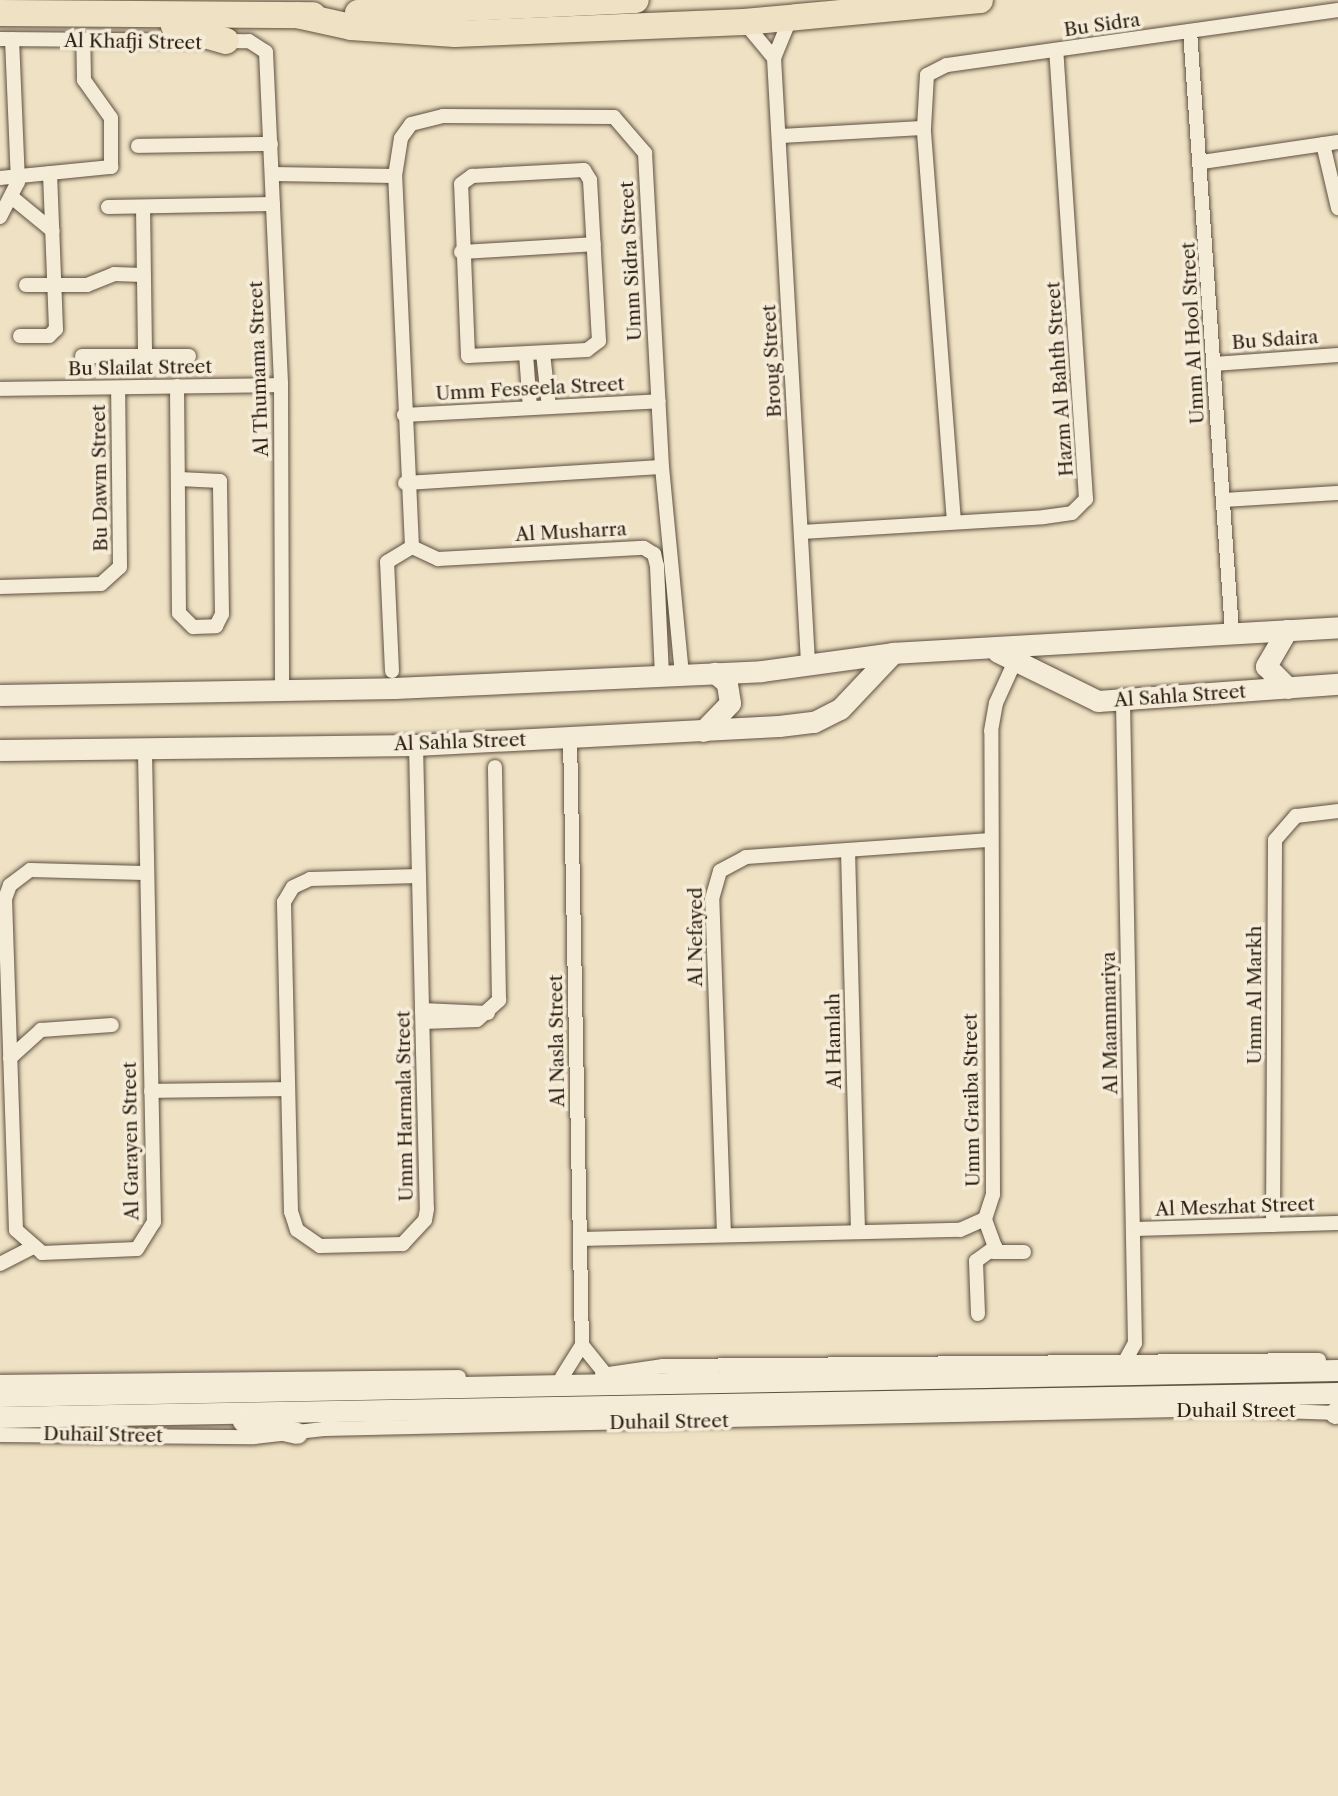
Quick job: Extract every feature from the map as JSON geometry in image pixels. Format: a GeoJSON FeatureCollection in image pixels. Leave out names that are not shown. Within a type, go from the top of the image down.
{"type":"FeatureCollection","features":[{"type":"Feature","properties":{"kind":"highway","name":"Al Khafji Street"},"geometry":{"type":"LineString","coordinates":[[0,13],[149,19],[636,0]]}},
{"type":"Feature","properties":{"kind":"highway"},"geometry":{"type":"LineString","coordinates":[[297,15],[351,27],[455,34],[744,22],[980,0]]}},
{"type":"Feature","properties":{"kind":"highway"},"geometry":{"type":"LineString","coordinates":[[4,32],[29,15]]}},
{"type":"Feature","properties":{"kind":"highway"},"geometry":{"type":"LineString","coordinates":[[149,19],[226,41]]}},
{"type":"Feature","properties":{"kind":"main road","name":"Al Sahla Street"},"geometry":{"type":"LineString","coordinates":[[0,695],[282,690],[762,671],[808,662],[893,653],[993,650],[1338,627]]}},
{"type":"Feature","properties":{"kind":"main road"},"geometry":{"type":"LineString","coordinates":[[1287,629],[1266,666],[1288,688]]}},
{"type":"Feature","properties":{"kind":"main road","name":"Al Sahla Street"},"geometry":{"type":"LineString","coordinates":[[993,650],[1016,659],[1078,695],[1123,702],[1338,684]]}},
{"type":"Feature","properties":{"kind":"main road","name":"Al Sahla Street"},"geometry":{"type":"LineString","coordinates":[[0,750],[416,745],[704,731],[814,722],[840,709],[893,653]]}},
{"type":"Feature","properties":{"kind":"main road"},"geometry":{"type":"LineString","coordinates":[[756,727],[741,699],[762,671]]}},
{"type":"Feature","properties":{"kind":"main road"},"geometry":{"type":"LineString","coordinates":[[704,731],[730,703],[727,683],[715,673]]}},
{"type":"Feature","properties":{"kind":"main road","name":"Duhail Street"},"geometry":{"type":"LineString","coordinates":[[0,1396],[773,1382],[1336,1363]]}},
{"type":"Feature","properties":{"kind":"main road"},"geometry":{"type":"LineString","coordinates":[[632,1371],[773,1382]]}},
{"type":"Feature","properties":{"kind":"main road"},"geometry":{"type":"LineString","coordinates":[[109,1393],[148,1379]]}},
{"type":"Feature","properties":{"kind":"main road","name":"Duhail Street"},"geometry":{"type":"LineString","coordinates":[[0,1417],[1337,1408]]}},
{"type":"Feature","properties":{"kind":"main road"},"geometry":{"type":"LineString","coordinates":[[210,1414],[297,1433]]}},
{"type":"Feature","properties":{"kind":"street","name":"Bu Sidra"},"geometry":{"type":"LineString","coordinates":[[954,522],[924,128],[923,85],[933,69],[1338,10]]}},
{"type":"Feature","properties":{"kind":"street","name":"Broug Street"},"geometry":{"type":"LineString","coordinates":[[790,19],[774,58],[808,662]]}},
{"type":"Feature","properties":{"kind":"street"},"geometry":{"type":"LineString","coordinates":[[744,22],[774,58]]}},
{"type":"Feature","properties":{"kind":"street","name":"Al Khafji Street"},"geometry":{"type":"LineString","coordinates":[[4,32],[83,41],[226,41],[264,48]]}},
{"type":"Feature","properties":{"kind":"street"},"geometry":{"type":"LineString","coordinates":[[0,217],[13,199],[18,173],[4,32]]}},
{"type":"Feature","properties":{"kind":"street","name":"Umm Al Hool Street"},"geometry":{"type":"LineString","coordinates":[[1190,32],[1202,162],[1232,632]]}},
{"type":"Feature","properties":{"kind":"street"},"geometry":{"type":"LineString","coordinates":[[0,178],[18,173],[103,172],[113,164],[111,118],[82,75],[83,41]]}},
{"type":"Feature","properties":{"kind":"street","name":"Al Thumama Street"},"geometry":{"type":"LineString","coordinates":[[264,48],[271,144],[281,385],[282,690]]}},
{"type":"Feature","properties":{"kind":"street","name":"Hazm Al Bahth Street"},"geometry":{"type":"LineString","coordinates":[[802,532],[1066,514],[1082,505],[1088,491],[1056,51]]}},
{"type":"Feature","properties":{"kind":"street","name":"Umm Sidra Street"},"geometry":{"type":"LineString","coordinates":[[412,547],[405,483],[395,153],[411,124],[443,116],[590,113],[627,127],[645,153],[662,467],[672,552],[672,675]]}},
{"type":"Feature","properties":{"kind":"street"},"geometry":{"type":"LineString","coordinates":[[779,136],[924,128]]}},
{"type":"Feature","properties":{"kind":"street"},"geometry":{"type":"LineString","coordinates":[[1202,162],[1331,143],[1338,208]]}},
{"type":"Feature","properties":{"kind":"street"},"geometry":{"type":"LineString","coordinates":[[138,146],[271,144]]}},
{"type":"Feature","properties":{"kind":"street"},"geometry":{"type":"LineString","coordinates":[[573,169],[590,180],[599,341],[587,350],[526,354],[465,353],[461,252],[464,180],[573,169]]}},
{"type":"Feature","properties":{"kind":"street"},"geometry":{"type":"LineString","coordinates":[[20,335],[54,332],[55,285],[50,173]]}},
{"type":"Feature","properties":{"kind":"street"},"geometry":{"type":"LineString","coordinates":[[272,174],[395,176]]}},
{"type":"Feature","properties":{"kind":"street"},"geometry":{"type":"LineString","coordinates":[[13,199],[52,231]]}},
{"type":"Feature","properties":{"kind":"street"},"geometry":{"type":"LineString","coordinates":[[108,207],[273,204]]}},
{"type":"Feature","properties":{"kind":"street"},"geometry":{"type":"LineString","coordinates":[[143,206],[145,356]]}},
{"type":"Feature","properties":{"kind":"street"},"geometry":{"type":"LineString","coordinates":[[461,252],[594,244]]}},
{"type":"Feature","properties":{"kind":"street"},"geometry":{"type":"LineString","coordinates":[[26,285],[55,285],[143,275]]}},
{"type":"Feature","properties":{"kind":"street"},"geometry":{"type":"LineString","coordinates":[[543,352],[549,407]]}},
{"type":"Feature","properties":{"kind":"street"},"geometry":{"type":"LineString","coordinates":[[526,354],[530,408]]}},
{"type":"Feature","properties":{"kind":"street","name":"Bu Sdaira"},"geometry":{"type":"LineString","coordinates":[[1214,364],[1338,355]]}},
{"type":"Feature","properties":{"kind":"street"},"geometry":{"type":"LineString","coordinates":[[82,356],[189,356]]}},
{"type":"Feature","properties":{"kind":"street","name":"Bu Slailat Street"},"geometry":{"type":"LineString","coordinates":[[0,389],[281,385]]}},
{"type":"Feature","properties":{"kind":"street"},"geometry":{"type":"LineString","coordinates":[[177,386],[179,613],[193,627],[216,626],[222,614],[220,481],[179,479]]}},
{"type":"Feature","properties":{"kind":"street","name":"Bu Dawm Street"},"geometry":{"type":"LineString","coordinates":[[0,587],[101,584],[120,567],[118,388]]}},
{"type":"Feature","properties":{"kind":"street","name":"Umm Fesseela Street"},"geometry":{"type":"LineString","coordinates":[[404,415],[659,401]]}},
{"type":"Feature","properties":{"kind":"street"},"geometry":{"type":"LineString","coordinates":[[405,483],[662,467]]}},
{"type":"Feature","properties":{"kind":"street"},"geometry":{"type":"LineString","coordinates":[[1223,500],[1338,493]]}},
{"type":"Feature","properties":{"kind":"street"},"geometry":{"type":"LineString","coordinates":[[392,671],[387,562],[412,547]]}},
{"type":"Feature","properties":{"kind":"street","name":"Al Musharra"},"geometry":{"type":"LineString","coordinates":[[412,547],[438,559],[643,548],[654,554],[672,552]]}},
{"type":"Feature","properties":{"kind":"street"},"geometry":{"type":"LineString","coordinates":[[654,554],[672,675]]}},
{"type":"Feature","properties":{"kind":"street","name":"Umm Graiba Street"},"geometry":{"type":"LineString","coordinates":[[985,1219],[993,1194],[987,840],[993,711],[1016,659]]}},
{"type":"Feature","properties":{"kind":"street","name":"Al Maammariya"},"geometry":{"type":"LineString","coordinates":[[1123,702],[1135,1343],[1125,1362]]}},
{"type":"Feature","properties":{"kind":"street","name":"Al Nasla Street"},"geometry":{"type":"LineString","coordinates":[[570,738],[582,1345]]}},
{"type":"Feature","properties":{"kind":"street","name":"Umm Harmala Street"},"geometry":{"type":"LineString","coordinates":[[287,1089],[297,1230],[320,1246],[403,1244],[421,1230],[427,1209],[416,745]]}},
{"type":"Feature","properties":{"kind":"street","name":"Al Garayen Street"},"geometry":{"type":"LineString","coordinates":[[31,1248],[123,1252],[145,1243],[154,1222],[144,873],[145,749]]}},
{"type":"Feature","properties":{"kind":"street"},"geometry":{"type":"LineString","coordinates":[[422,1016],[488,1013],[499,994],[495,767]]}},
{"type":"Feature","properties":{"kind":"street","name":"Umm Al Markh"},"geometry":{"type":"LineString","coordinates":[[1273,1225],[1275,840],[1296,816],[1338,811]]}},
{"type":"Feature","properties":{"kind":"street","name":"Al Nefayed"},"geometry":{"type":"LineString","coordinates":[[724,1235],[715,879],[736,859],[987,840]]}},
{"type":"Feature","properties":{"kind":"street","name":"Al Hamlah"},"geometry":{"type":"LineString","coordinates":[[848,850],[858,1232]]}},
{"type":"Feature","properties":{"kind":"street"},"geometry":{"type":"LineString","coordinates":[[0,1264],[31,1248],[16,1230],[5,899],[10,885],[30,870],[144,873]]}},
{"type":"Feature","properties":{"kind":"street"},"geometry":{"type":"LineString","coordinates":[[151,1091],[287,1089],[288,894],[310,878],[419,876]]}},
{"type":"Feature","properties":{"kind":"street"},"geometry":{"type":"LineString","coordinates":[[10,1058],[41,1030],[112,1025]]}},
{"type":"Feature","properties":{"kind":"street"},"geometry":{"type":"LineString","coordinates":[[580,1239],[960,1230],[985,1219],[993,1252]]}},
{"type":"Feature","properties":{"kind":"street","name":"Al Meszhat Street"},"geometry":{"type":"LineString","coordinates":[[1134,1229],[1338,1223]]}},
{"type":"Feature","properties":{"kind":"street"},"geometry":{"type":"LineString","coordinates":[[978,1314],[976,1261],[993,1252],[1024,1252]]}},
{"type":"Feature","properties":{"kind":"street"},"geometry":{"type":"LineString","coordinates":[[1135,1343],[1147,1361]]}},
{"type":"Feature","properties":{"kind":"street"},"geometry":{"type":"LineString","coordinates":[[562,1377],[582,1345],[606,1375]]}},
{"type":"Feature","properties":{"kind":"street","name":"Duhail Street"},"geometry":{"type":"LineString","coordinates":[[0,1381],[562,1377],[632,1371],[1147,1361],[1336,1363]]}},
{"type":"Feature","properties":{"kind":"street","name":"Duhail Street"},"geometry":{"type":"LineString","coordinates":[[0,1435],[297,1433],[1337,1408]]}}]}
